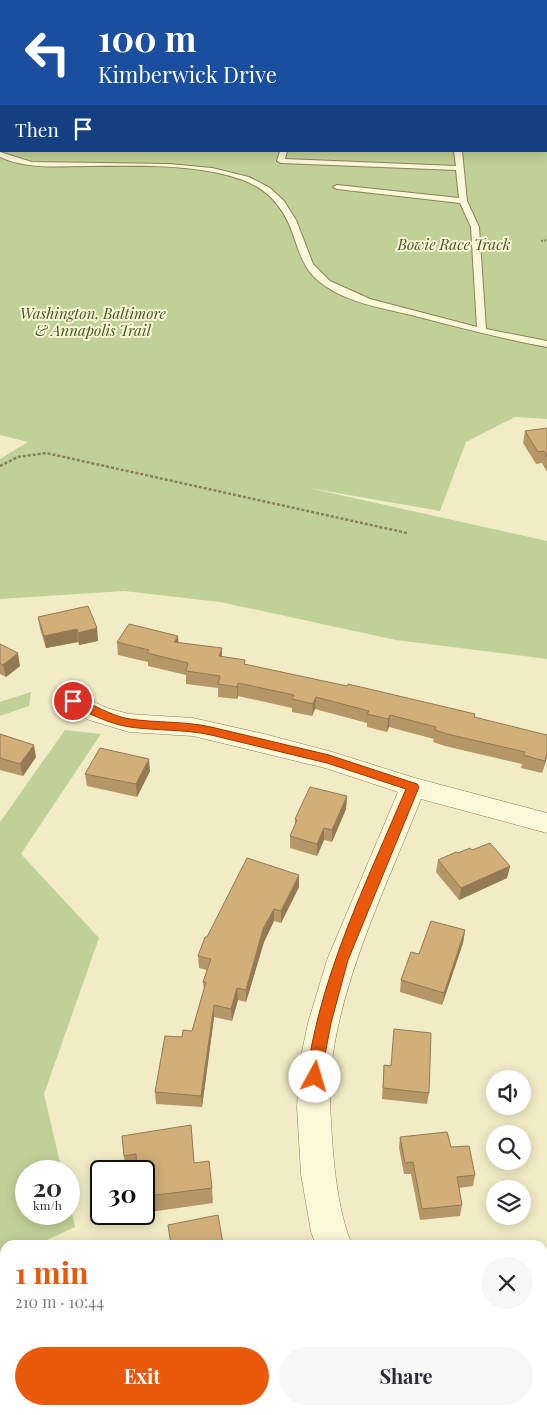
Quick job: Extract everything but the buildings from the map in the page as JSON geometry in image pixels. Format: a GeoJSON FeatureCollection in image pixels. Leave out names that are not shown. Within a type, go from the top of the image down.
{"type":"FeatureCollection","features":[{"type":"Feature","properties":{"kind":"street"},"geometry":{"type":"LineString","coordinates":[[73,701],[98,714],[129,723],[193,727],[211,731],[329,760],[413,787],[547,823]]}},
{"type":"Feature","properties":{"kind":"street"},"geometry":{"type":"LineString","coordinates":[[332,1240],[318,1174],[313,1107],[316,1062],[324,1023],[342,960],[413,787]]}},
{"type":"Feature","properties":{"kind":"lane"},"geometry":{"type":"LineString","coordinates":[[284,152],[281,161],[459,168]]}},
{"type":"Feature","properties":{"kind":"lane"},"geometry":{"type":"LineString","coordinates":[[458,152],[463,201],[475,227],[482,330]]}},
{"type":"Feature","properties":{"kind":"lane"},"geometry":{"type":"LineString","coordinates":[[0,154],[17,162],[35,164],[105,164],[166,167],[213,171],[247,179],[267,190],[282,202],[294,225],[305,259],[316,275],[327,283],[360,297],[482,330],[547,344]]}},
{"type":"Feature","properties":{"kind":"lane"},"geometry":{"type":"LineString","coordinates":[[337,187],[463,201]]}},
{"type":"Feature","properties":{"kind":"path"},"geometry":{"type":"LineString","coordinates":[[541,240],[547,240]]}},
{"type":"Feature","properties":{"kind":"path"},"geometry":{"type":"LineString","coordinates":[[0,466],[18,457],[46,454],[407,533]]}},
{"type":"Feature","properties":{"kind":"green space"},"geometry":{"type":"Polygon","coordinates":[[[0,152],[547,152],[547,419],[515,417],[466,442],[440,511],[309,488],[547,541],[547,659],[396,640],[220,602],[124,591],[0,599],[0,459],[28,442],[0,435],[0,152]]]}},
{"type":"Feature","properties":{"kind":"green space"},"geometry":{"type":"Polygon","coordinates":[[[31,692],[29,706],[0,716],[0,702],[31,692]]]}},
{"type":"Feature","properties":{"kind":"green space"},"geometry":{"type":"Polygon","coordinates":[[[65,730],[101,734],[21,854],[99,938],[44,1094],[59,1160],[15,1160],[15,1225],[75,1225],[75,1227],[47,1240],[0,1240],[0,822],[65,730]]]}},
{"type":"Feature","properties":{"kind":"route"},"geometry":{"type":"LineString","coordinates":[[73,701],[98,714],[129,723],[193,727],[211,731],[329,760],[413,787],[342,960],[324,1023],[315,1077]]}},
{"type":"Feature","properties":{"kind":"park label","name":"Bowie Race Track"},"geometry":{"type":"Point","coordinates":[454,244]}},
{"type":"Feature","properties":{"kind":"park label","name":"Washington, Baltimore & Annapolis Trail"},"geometry":{"type":"Point","coordinates":[93,322]}}]}
